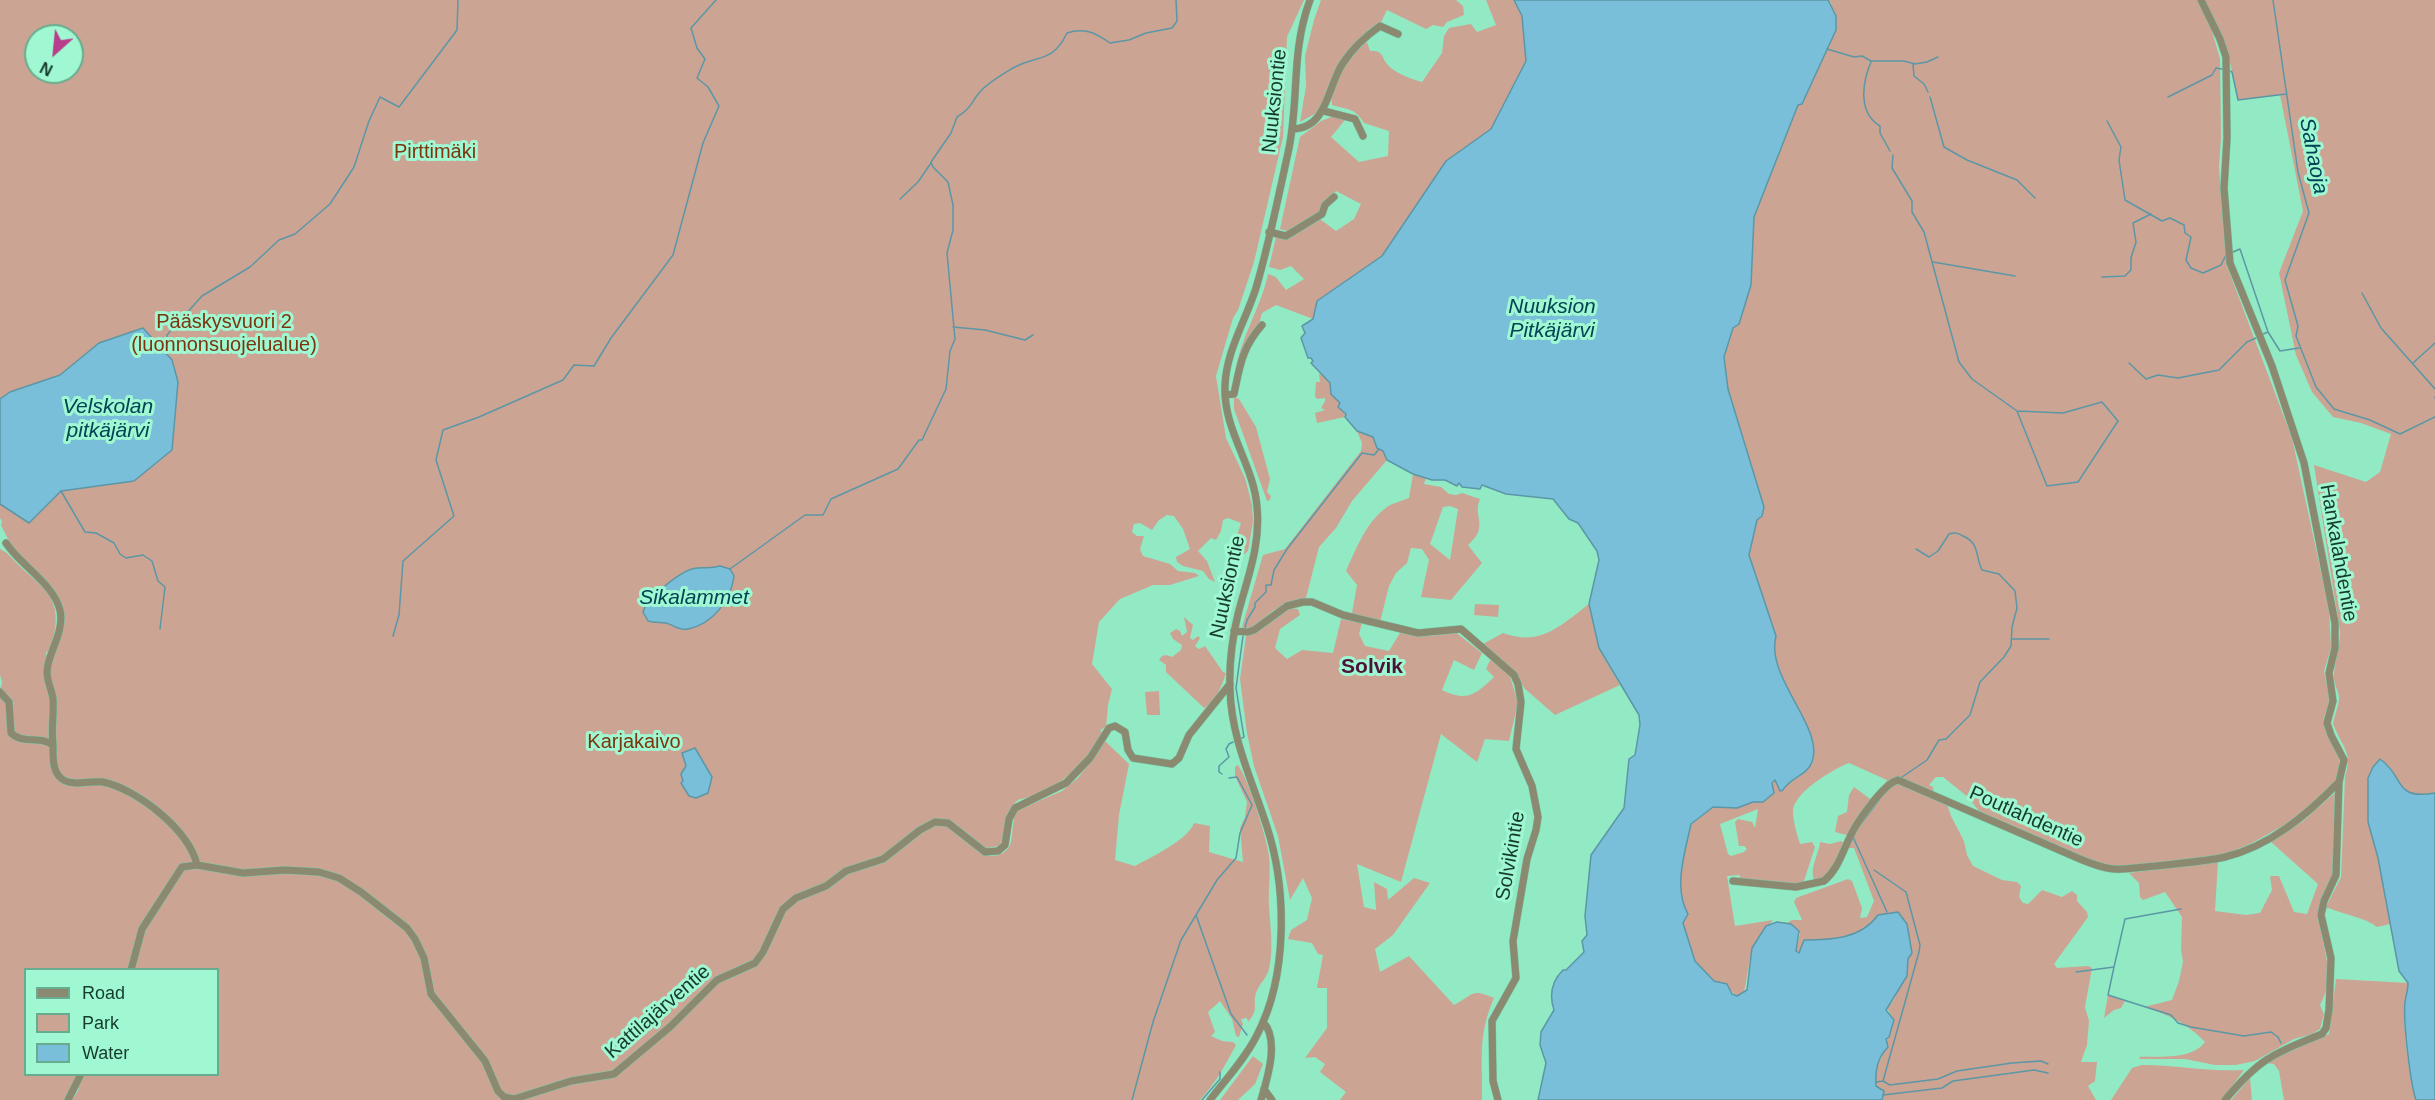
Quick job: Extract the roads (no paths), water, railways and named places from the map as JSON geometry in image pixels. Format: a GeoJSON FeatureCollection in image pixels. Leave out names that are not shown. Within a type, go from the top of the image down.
{"type":"FeatureCollection","features":[{"type":"Feature","properties":{"kind":"street","name":"Nuuksiontie"},"geometry":{"type":"LineString","coordinates":[[1210,1100],[1242,1059],[1263,1022],[1272,993],[1280,945],[1280,896],[1269,833],[1236,737],[1230,684],[1234,631],[1254,556],[1258,515],[1255,490],[1230,424],[1225,395],[1228,359],[1253,296],[1292,129],[1296,52],[1310,0]]}},
{"type":"Feature","properties":{"kind":"street","name":"Hankalahdentie"},"geometry":{"type":"LineString","coordinates":[[2201,0],[2226,57],[2227,138],[2224,188],[2230,263],[2272,366],[2304,463],[2335,623],[2335,648],[2329,673],[2333,701],[2327,723],[2344,760],[2339,782],[2336,875],[2324,901],[2321,915],[2331,958],[2326,1028],[2322,1034],[2289,1046],[2261,1062],[2243,1078],[2225,1100]]}},
{"type":"Feature","properties":{"kind":"street"},"geometry":{"type":"LineString","coordinates":[[1292,129],[1298,129],[1315,121],[1324,111],[1335,75],[1345,60],[1368,35],[1380,26],[1398,34]]}},
{"type":"Feature","properties":{"kind":"street"},"geometry":{"type":"LineString","coordinates":[[1324,111],[1355,119],[1363,136]]}},
{"type":"Feature","properties":{"kind":"street"},"geometry":{"type":"LineString","coordinates":[[1269,232],[1286,236],[1322,214],[1325,205],[1334,197]]}},
{"type":"Feature","properties":{"kind":"street"},"geometry":{"type":"LineString","coordinates":[[1225,395],[1234,393],[1243,354],[1249,340],[1262,325]]}},
{"type":"Feature","properties":{"kind":"street"},"geometry":{"type":"LineString","coordinates":[[6,543],[15,557],[51,592],[60,611],[59,632],[47,673],[53,699],[51,732],[53,760],[57,773],[63,781],[102,782],[132,793],[168,819],[184,840],[197,865],[182,867],[177,873],[142,929],[131,968]]}},
{"type":"Feature","properties":{"kind":"street","name":"Solvikintie"},"geometry":{"type":"LineString","coordinates":[[1234,631],[1254,630],[1287,606],[1312,602],[1343,615],[1418,633],[1461,629],[1511,671],[1517,680],[1521,715],[1516,749],[1532,786],[1538,817],[1527,859],[1513,941],[1516,978],[1492,1021],[1493,1081],[1498,1100]]}},
{"type":"Feature","properties":{"kind":"street","name":"Kattilajärventie"},"geometry":{"type":"LineString","coordinates":[[197,865],[243,873],[285,870],[319,872],[339,878],[367,897],[407,928],[424,958],[431,994],[485,1061],[498,1091],[504,1097],[514,1099],[571,1081],[614,1074],[671,1026],[717,980],[755,963],[768,943],[779,915],[788,903],[802,894],[826,886],[846,871],[883,859],[928,825],[942,821],[948,823],[980,849],[986,852],[998,852],[1005,845],[1009,819],[1016,808],[1066,783],[1090,758],[1109,728],[1115,726],[1125,732],[1133,758],[1167,765],[1177,762],[1189,735],[1230,684]]}},
{"type":"Feature","properties":{"kind":"street"},"geometry":{"type":"LineString","coordinates":[[0,692],[9,702],[11,733],[15,737],[41,740],[53,745]]}},
{"type":"Feature","properties":{"kind":"street","name":"Poutlahdentie"},"geometry":{"type":"LineString","coordinates":[[1733,881],[1796,887],[1824,882],[1838,864],[1853,831],[1889,784],[1898,780],[2080,859],[2114,871],[2205,861],[2236,854],[2298,822],[2339,782]]}},
{"type":"Feature","properties":{"kind":"street"},"geometry":{"type":"LineString","coordinates":[[1261,1100],[1270,1068],[1271,1035],[1263,1022]]}},
{"type":"Feature","properties":{"kind":"street"},"geometry":{"type":"LineString","coordinates":[[68,1100],[80,1076]]}},
{"type":"Feature","properties":{"kind":"street"},"geometry":{"type":"LineString","coordinates":[[1264,1089],[1272,1100]]}},
{"type":"Feature","properties":{"kind":"water","name":"Nuuksion Pitkäjärvi"},"geometry":{"type":"Polygon","coordinates":[[[1514,0],[1828,0],[1836,16],[1836,30],[1802,104],[1798,105],[1754,217],[1751,285],[1739,324],[1733,328],[1724,357],[1728,389],[1764,507],[1762,516],[1757,520],[1749,555],[1776,636],[1775,652],[1779,668],[1810,733],[1814,748],[1812,762],[1807,770],[1783,790],[1780,791],[1775,780],[1772,783],[1774,793],[1763,802],[1753,802],[1737,808],[1713,807],[1691,824],[1683,858],[1681,893],[1688,914],[1683,923],[1695,961],[1714,981],[1727,984],[1732,994],[1737,996],[1747,990],[1752,948],[1766,926],[1777,922],[1791,924],[1799,931],[1796,951],[1799,953],[1804,940],[1845,936],[1863,929],[1878,915],[1898,912],[1907,924],[1912,953],[1908,959],[1907,976],[1886,1010],[1894,1020],[1889,1037],[1886,1039],[1888,1047],[1881,1056],[1876,1070],[1876,1086],[1884,1091],[1882,1100],[1538,1100],[1546,1063],[1540,1045],[1541,1032],[1554,1010],[1552,989],[1559,974],[1584,952],[1582,941],[1587,935],[1585,916],[1591,855],[1624,808],[1629,759],[1635,755],[1640,725],[1639,715],[1599,648],[1589,604],[1599,560],[1597,551],[1578,523],[1569,519],[1553,499],[1506,494],[1482,485],[1480,489],[1462,487],[1459,483],[1457,486],[1445,480],[1432,480],[1413,474],[1387,460],[1383,451],[1377,448],[1373,437],[1357,431],[1345,417],[1346,414],[1338,407],[1340,403],[1331,394],[1330,383],[1311,363],[1313,361],[1311,358],[1308,358],[1301,338],[1305,333],[1302,326],[1313,319],[1317,301],[1382,256],[1446,161],[1491,129],[1526,61],[1522,16],[1514,0]]]}},
{"type":"Feature","properties":{"kind":"water","name":"Velskolan pitkäjärvi"},"geometry":{"type":"Polygon","coordinates":[[[143,328],[172,360],[178,382],[172,450],[134,481],[61,491],[29,523],[0,504],[0,399],[10,392],[60,375],[99,343],[143,328]]]}},
{"type":"Feature","properties":{"kind":"water","name":"Sikalammet"},"geometry":{"type":"Polygon","coordinates":[[[720,566],[730,569],[734,576],[725,602],[713,616],[697,626],[685,629],[679,629],[666,623],[648,621],[643,612],[646,606],[666,585],[691,570],[720,566]]]}},
{"type":"Feature","properties":{"kind":"water"},"geometry":{"type":"Polygon","coordinates":[[[695,748],[712,777],[708,793],[696,798],[689,796],[681,783],[683,781],[681,774],[686,766],[682,753],[695,748]]]}},
{"type":"Feature","properties":{"kind":"water"},"geometry":{"type":"Polygon","coordinates":[[[2380,759],[2406,790],[2421,794],[2435,793],[2435,1100],[2416,1100],[2409,1066],[2405,1023],[2408,983],[2399,971],[2378,858],[2368,822],[2368,778],[2380,759]]]}},
{"type":"Feature","properties":{"kind":"waterway"},"geometry":{"type":"LineString","coordinates":[[166,354],[167,335],[202,296],[250,267],[279,240],[295,234],[330,204],[354,167],[369,121],[380,97],[399,107],[457,30],[458,0]]}},
{"type":"Feature","properties":{"kind":"waterway"},"geometry":{"type":"LineString","coordinates":[[393,636],[399,615],[403,561],[454,516],[436,460],[443,430],[479,417],[563,380],[574,365],[594,366],[611,338],[673,255],[703,143],[719,106],[708,87],[697,78],[705,59],[697,48],[691,28],[716,0]]}},
{"type":"Feature","properties":{"kind":"waterway"},"geometry":{"type":"LineString","coordinates":[[730,569],[805,515],[823,515],[831,499],[898,469],[919,440],[922,440],[946,389],[950,351],[955,339],[947,253],[953,230],[953,205],[948,182],[931,162],[951,133],[957,117],[990,83],[1013,68],[1050,54],[1056,50],[1067,33],[1090,32],[1110,43],[1172,28],[1177,21],[1176,0]]}},
{"type":"Feature","properties":{"kind":"waterway","name":"Sahaoja"},"geometry":{"type":"LineString","coordinates":[[2273,0],[2298,172],[2309,213],[2285,280],[2298,326],[2296,336],[2316,387],[2334,409],[2370,420],[2400,434],[2435,417]]}},
{"type":"Feature","properties":{"kind":"waterway"},"geometry":{"type":"LineString","coordinates":[[1827,49],[1854,57],[1862,56],[1871,61],[1904,61],[1915,64],[1938,57]]}},
{"type":"Feature","properties":{"kind":"waterway"},"geometry":{"type":"LineString","coordinates":[[1871,62],[1864,88],[1865,106],[1873,120],[1880,126],[1880,133],[1890,151]]}},
{"type":"Feature","properties":{"kind":"waterway"},"geometry":{"type":"LineString","coordinates":[[1913,64],[1914,76],[1924,84],[1928,92]]}},
{"type":"Feature","properties":{"kind":"waterway"},"geometry":{"type":"LineString","coordinates":[[2168,97],[2212,75],[2216,68],[2222,69]]}},
{"type":"Feature","properties":{"kind":"waterway"},"geometry":{"type":"LineString","coordinates":[[2230,71],[2238,100],[2286,94]]}},
{"type":"Feature","properties":{"kind":"waterway"},"geometry":{"type":"LineString","coordinates":[[1930,97],[1944,147],[1967,160],[2017,180],[2035,198]]}},
{"type":"Feature","properties":{"kind":"waterway"},"geometry":{"type":"LineString","coordinates":[[2107,121],[2121,147],[2119,160],[2125,200],[2162,221],[2170,218],[2184,225],[2185,233],[2191,237],[2186,260],[2191,268],[2203,273],[2221,265],[2226,255]]}},
{"type":"Feature","properties":{"kind":"waterway"},"geometry":{"type":"LineString","coordinates":[[1893,155],[1892,168],[1912,201],[1912,212],[1924,232],[1959,362],[1972,379],[2017,411],[2047,486],[2078,482],[2118,421],[2102,402],[2063,413],[2017,411]]}},
{"type":"Feature","properties":{"kind":"waterway"},"geometry":{"type":"LineString","coordinates":[[900,199],[918,182],[931,163]]}},
{"type":"Feature","properties":{"kind":"waterway"},"geometry":{"type":"LineString","coordinates":[[2102,277],[2125,276],[2131,270],[2131,258],[2136,242],[2133,223],[2151,214]]}},
{"type":"Feature","properties":{"kind":"waterway"},"geometry":{"type":"LineString","coordinates":[[2233,252],[2240,249],[2268,332]]}},
{"type":"Feature","properties":{"kind":"waterway"},"geometry":{"type":"LineString","coordinates":[[1933,262],[2015,276]]}},
{"type":"Feature","properties":{"kind":"waterway"},"geometry":{"type":"LineString","coordinates":[[2362,293],[2381,328],[2435,389]]}},
{"type":"Feature","properties":{"kind":"waterway"},"geometry":{"type":"LineString","coordinates":[[953,327],[985,330],[1025,340],[1033,335]]}},
{"type":"Feature","properties":{"kind":"waterway"},"geometry":{"type":"LineString","coordinates":[[2263,334],[2268,332],[2280,351],[2299,348]]}},
{"type":"Feature","properties":{"kind":"waterway"},"geometry":{"type":"LineString","coordinates":[[2129,363],[2146,379],[2158,375],[2178,378],[2219,370],[2247,342],[2256,338]]}},
{"type":"Feature","properties":{"kind":"waterway"},"geometry":{"type":"LineString","coordinates":[[2413,363],[2435,343]]}},
{"type":"Feature","properties":{"kind":"waterway"},"geometry":{"type":"LineString","coordinates":[[1245,628],[1255,603],[1266,592],[1266,585],[1271,585],[1274,570],[1287,549],[1362,453],[1374,455],[1379,449]]}},
{"type":"Feature","properties":{"kind":"waterway"},"geometry":{"type":"LineString","coordinates":[[61,491],[85,532],[96,533],[114,543],[120,554],[126,558],[143,555],[152,561],[158,581],[165,587],[160,629]]}},
{"type":"Feature","properties":{"kind":"waterway"},"geometry":{"type":"LineString","coordinates":[[1902,777],[1927,760],[1939,740],[1946,739],[1970,715],[1980,682],[2004,657],[2011,646],[2012,627],[2017,608],[2015,591],[1999,574],[1982,570],[1975,546],[1968,539],[1958,534],[1949,534],[1938,551],[1929,557],[1916,549]]}},
{"type":"Feature","properties":{"kind":"waterway"},"geometry":{"type":"LineString","coordinates":[[1242,738],[1244,737],[1236,688],[1243,636]]}},
{"type":"Feature","properties":{"kind":"waterway"},"geometry":{"type":"LineString","coordinates":[[2011,639],[2049,639]]}},
{"type":"Feature","properties":{"kind":"waterway"},"geometry":{"type":"LineString","coordinates":[[1222,774],[1219,772],[1219,766],[1229,757],[1226,749],[1233,742]]}},
{"type":"Feature","properties":{"kind":"waterway"},"geometry":{"type":"LineString","coordinates":[[1132,1100],[1153,1022],[1181,940],[1217,880],[1236,858],[1240,833],[1252,805],[1237,777],[1229,778]]}},
{"type":"Feature","properties":{"kind":"waterway"},"geometry":{"type":"LineString","coordinates":[[1860,825],[1879,800]]}},
{"type":"Feature","properties":{"kind":"waterway"},"geometry":{"type":"LineString","coordinates":[[1853,837],[1887,912]]}},
{"type":"Feature","properties":{"kind":"waterway"},"geometry":{"type":"LineString","coordinates":[[1874,870],[1906,892],[1920,945],[1883,1081]]}},
{"type":"Feature","properties":{"kind":"waterway"},"geometry":{"type":"LineString","coordinates":[[2114,967],[2125,919],[2181,909]]}},
{"type":"Feature","properties":{"kind":"waterway"},"geometry":{"type":"LineString","coordinates":[[1196,915],[1231,1014],[1247,1035]]}},
{"type":"Feature","properties":{"kind":"waterway"},"geometry":{"type":"LineString","coordinates":[[2076,972],[2114,967],[2108,995],[2171,1015],[2178,1023],[2191,1027],[2244,1036],[2271,1032],[2278,1037],[2281,1043]]}},
{"type":"Feature","properties":{"kind":"waterway"},"geometry":{"type":"LineString","coordinates":[[1876,1082],[1883,1081],[1890,1085],[1938,1079],[1957,1071],[2012,1063],[2041,1061],[2048,1064]]}},
{"type":"Feature","properties":{"kind":"waterway"},"geometry":{"type":"LineString","coordinates":[[1883,1095],[1942,1088],[1953,1081],[2034,1070],[2048,1073]]}},
{"type":"Feature","properties":{"kind":"waterway"},"geometry":{"type":"LineString","coordinates":[[1202,1100],[1220,1079],[1220,1072]]}},
{"type":"Feature","properties":{"kind":"district","name":"Solvik"},"geometry":{"type":"Point","coordinates":[1372,667]}},
{"type":"Feature","properties":{"kind":"park label","name":"Pirttimäki"},"geometry":{"type":"Point","coordinates":[435,152]}},
{"type":"Feature","properties":{"kind":"park label","name":"Pääskysvuori 2 (luonnonsuojelualue)"},"geometry":{"type":"Point","coordinates":[224,334]}},
{"type":"Feature","properties":{"kind":"park label","name":"Karjakaivo"},"geometry":{"type":"Point","coordinates":[634,742]}}]}
